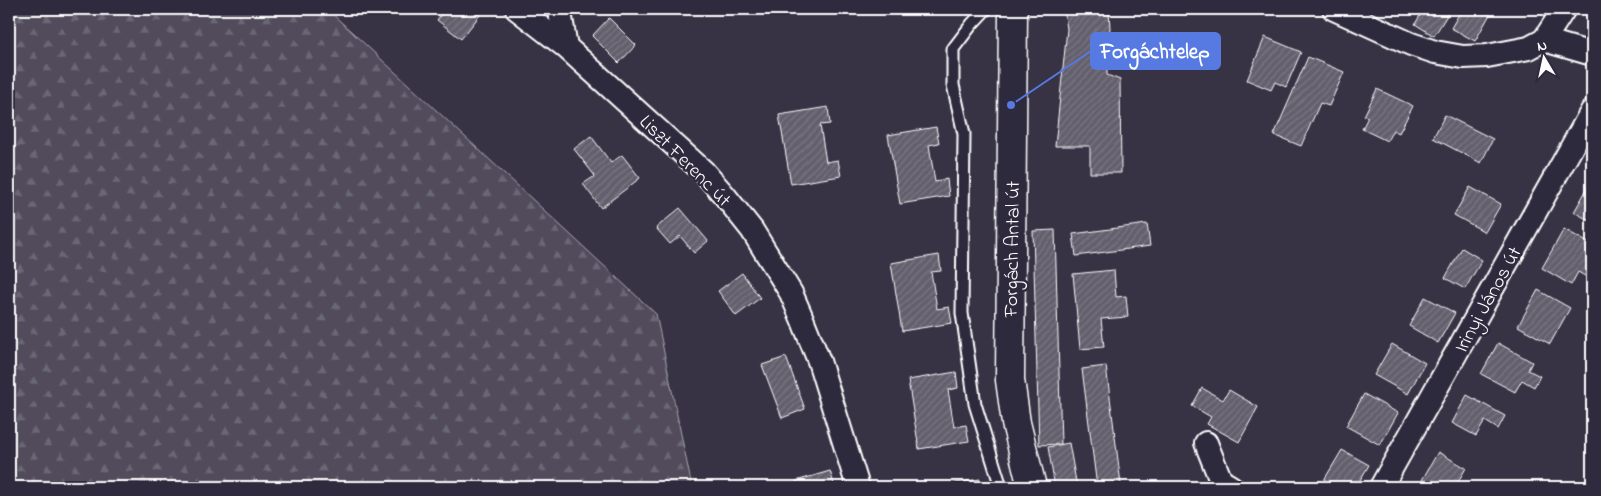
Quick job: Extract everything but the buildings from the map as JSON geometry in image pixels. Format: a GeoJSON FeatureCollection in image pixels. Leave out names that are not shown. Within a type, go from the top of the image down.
{"type":"FeatureCollection","features":[{"type":"Feature","properties":{"kind":"street","name":"Liszt Ferenc út"},"geometry":{"type":"LineString","coordinates":[[517,9],[566,47],[704,172],[752,230],[791,293],[801,316],[819,361],[858,487]]}},
{"type":"Feature","properties":{"kind":"street"},"geometry":{"type":"LineString","coordinates":[[561,9],[566,47]]}},
{"type":"Feature","properties":{"kind":"street","name":"Forgách Antal út"},"geometry":{"type":"LineString","coordinates":[[1013,9],[1010,380],[1016,423],[1032,487]]}},
{"type":"Feature","properties":{"kind":"street"},"geometry":{"type":"LineString","coordinates":[[1334,9],[1412,44],[1435,52],[1463,57],[1508,53],[1529,48],[1544,40],[1564,9]]}},
{"type":"Feature","properties":{"kind":"street"},"geometry":{"type":"LineString","coordinates":[[1544,40],[1592,54]]}},
{"type":"Feature","properties":{"kind":"street","name":"Irinyi János út"},"geometry":{"type":"LineString","coordinates":[[1381,487],[1592,111]]}},
{"type":"Feature","properties":{"kind":"street"},"geometry":{"type":"LineString","coordinates":[[1206,442],[1221,481],[1231,487]]}},
{"type":"Feature","properties":{"kind":"lane"},"geometry":{"type":"LineString","coordinates":[[986,9],[952,50],[952,85],[964,134],[962,313],[976,404],[1001,487]]}},
{"type":"Feature","properties":{"kind":"green space"},"geometry":{"type":"Polygon","coordinates":[[[9,9],[327,9],[656,314],[692,487],[9,487],[9,9]]]}},
{"type":"Feature","properties":{"kind":"place","name":"Forgáchtelep"},"geometry":{"type":"Point","coordinates":[1011,105]}}]}
